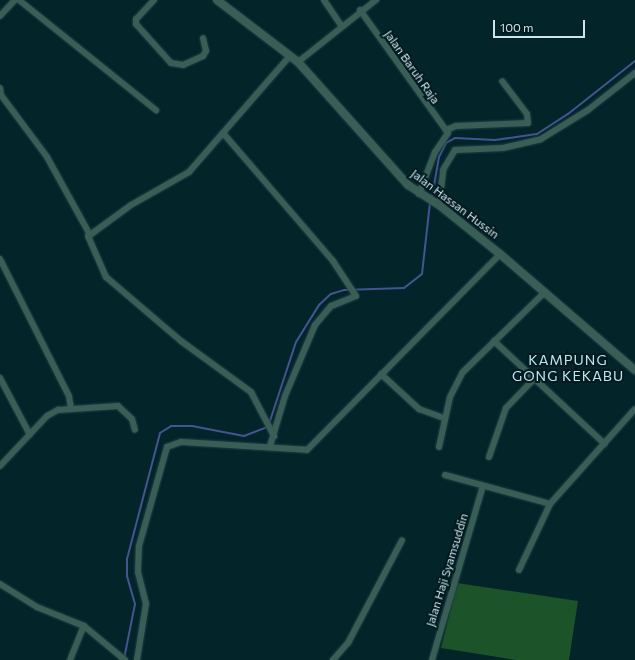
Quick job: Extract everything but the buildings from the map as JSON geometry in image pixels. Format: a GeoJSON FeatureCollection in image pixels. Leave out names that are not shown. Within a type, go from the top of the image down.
{"type":"FeatureCollection","features":[{"type":"Feature","properties":{"kind":"street"},"geometry":{"type":"LineString","coordinates":[[0,16],[15,0]]}},
{"type":"Feature","properties":{"kind":"street"},"geometry":{"type":"LineString","coordinates":[[19,0],[156,110]]}},
{"type":"Feature","properties":{"kind":"street"},"geometry":{"type":"LineString","coordinates":[[154,0],[136,19],[136,24],[170,63],[183,64],[203,56],[206,51],[203,38]]}},
{"type":"Feature","properties":{"kind":"street","name":"Jalan Hassan Hussin"},"geometry":{"type":"LineString","coordinates":[[218,0],[298,62],[408,185],[422,196],[438,204],[500,254],[635,370]]}},
{"type":"Feature","properties":{"kind":"street"},"geometry":{"type":"LineString","coordinates":[[324,0],[341,26]]}},
{"type":"Feature","properties":{"kind":"street"},"geometry":{"type":"LineString","coordinates":[[298,62],[360,10],[376,0]]}},
{"type":"Feature","properties":{"kind":"street","name":"Jalan Baruh Raja"},"geometry":{"type":"LineString","coordinates":[[360,10],[447,132]]}},
{"type":"Feature","properties":{"kind":"street"},"geometry":{"type":"LineString","coordinates":[[88,236],[189,172],[290,56]]}},
{"type":"Feature","properties":{"kind":"street"},"geometry":{"type":"LineString","coordinates":[[438,204],[443,170],[455,150],[503,148],[541,139],[588,110],[635,73]]}},
{"type":"Feature","properties":{"kind":"street"},"geometry":{"type":"LineString","coordinates":[[422,196],[434,152],[447,132],[456,126],[528,123],[527,114],[502,81]]}},
{"type":"Feature","properties":{"kind":"street"},"geometry":{"type":"LineString","coordinates":[[0,93],[48,157],[88,236],[106,277],[181,341],[251,392],[263,421],[272,435]]}},
{"type":"Feature","properties":{"kind":"street"},"geometry":{"type":"LineString","coordinates":[[223,133],[351,285],[355,294],[354,298],[330,306],[315,325],[285,396],[272,435],[270,446]]}},
{"type":"Feature","properties":{"kind":"street"},"geometry":{"type":"LineString","coordinates":[[137,660],[146,604],[138,572],[139,546],[165,450],[174,442],[250,448],[270,446],[299,452],[307,450],[500,254]]}},
{"type":"Feature","properties":{"kind":"street"},"geometry":{"type":"LineString","coordinates":[[0,259],[70,396],[71,408]]}},
{"type":"Feature","properties":{"kind":"street"},"geometry":{"type":"LineString","coordinates":[[439,447],[444,418],[460,376],[545,292]]}},
{"type":"Feature","properties":{"kind":"street"},"geometry":{"type":"LineString","coordinates":[[494,342],[533,380],[605,444]]}},
{"type":"Feature","properties":{"kind":"street"},"geometry":{"type":"LineString","coordinates":[[381,374],[419,409],[444,418]]}},
{"type":"Feature","properties":{"kind":"street"},"geometry":{"type":"LineString","coordinates":[[0,378],[30,435]]}},
{"type":"Feature","properties":{"kind":"street"},"geometry":{"type":"LineString","coordinates":[[489,457],[506,408],[533,380]]}},
{"type":"Feature","properties":{"kind":"street"},"geometry":{"type":"LineString","coordinates":[[0,466],[47,416],[71,408],[118,406],[132,419],[135,430]]}},
{"type":"Feature","properties":{"kind":"street"},"geometry":{"type":"LineString","coordinates":[[519,570],[550,504],[635,409]]}},
{"type":"Feature","properties":{"kind":"street"},"geometry":{"type":"LineString","coordinates":[[445,475],[550,504]]}},
{"type":"Feature","properties":{"kind":"street","name":"Jalan Haji Syamsuddin"},"geometry":{"type":"LineString","coordinates":[[432,660],[483,486]]}},
{"type":"Feature","properties":{"kind":"street"},"geometry":{"type":"LineString","coordinates":[[333,660],[348,643],[402,540]]}},
{"type":"Feature","properties":{"kind":"street"},"geometry":{"type":"LineString","coordinates":[[0,584],[37,607],[84,626],[125,660]]}},
{"type":"Feature","properties":{"kind":"street"},"geometry":{"type":"LineString","coordinates":[[70,660],[84,626]]}},
{"type":"Feature","properties":{"kind":"green space"},"geometry":{"type":"Polygon","coordinates":[[[457,583],[578,601],[569,660],[516,660],[441,648],[457,583]]]}},
{"type":"Feature","properties":{"kind":"waterway"},"geometry":{"type":"LineString","coordinates":[[432,197],[439,157],[446,143],[455,138],[495,140],[537,134],[568,114],[635,61]]}},
{"type":"Feature","properties":{"kind":"waterway"},"geometry":{"type":"LineString","coordinates":[[124,659],[135,604],[127,576],[127,559],[160,433],[171,426],[192,426],[244,436],[268,427],[296,342],[319,305],[331,294],[344,290],[404,288],[422,274],[430,203]]}},
{"type":"Feature","properties":{"kind":"district","name":"KAMPUNG GONG KEKABU"},"geometry":{"type":"Point","coordinates":[568,368]}}]}
